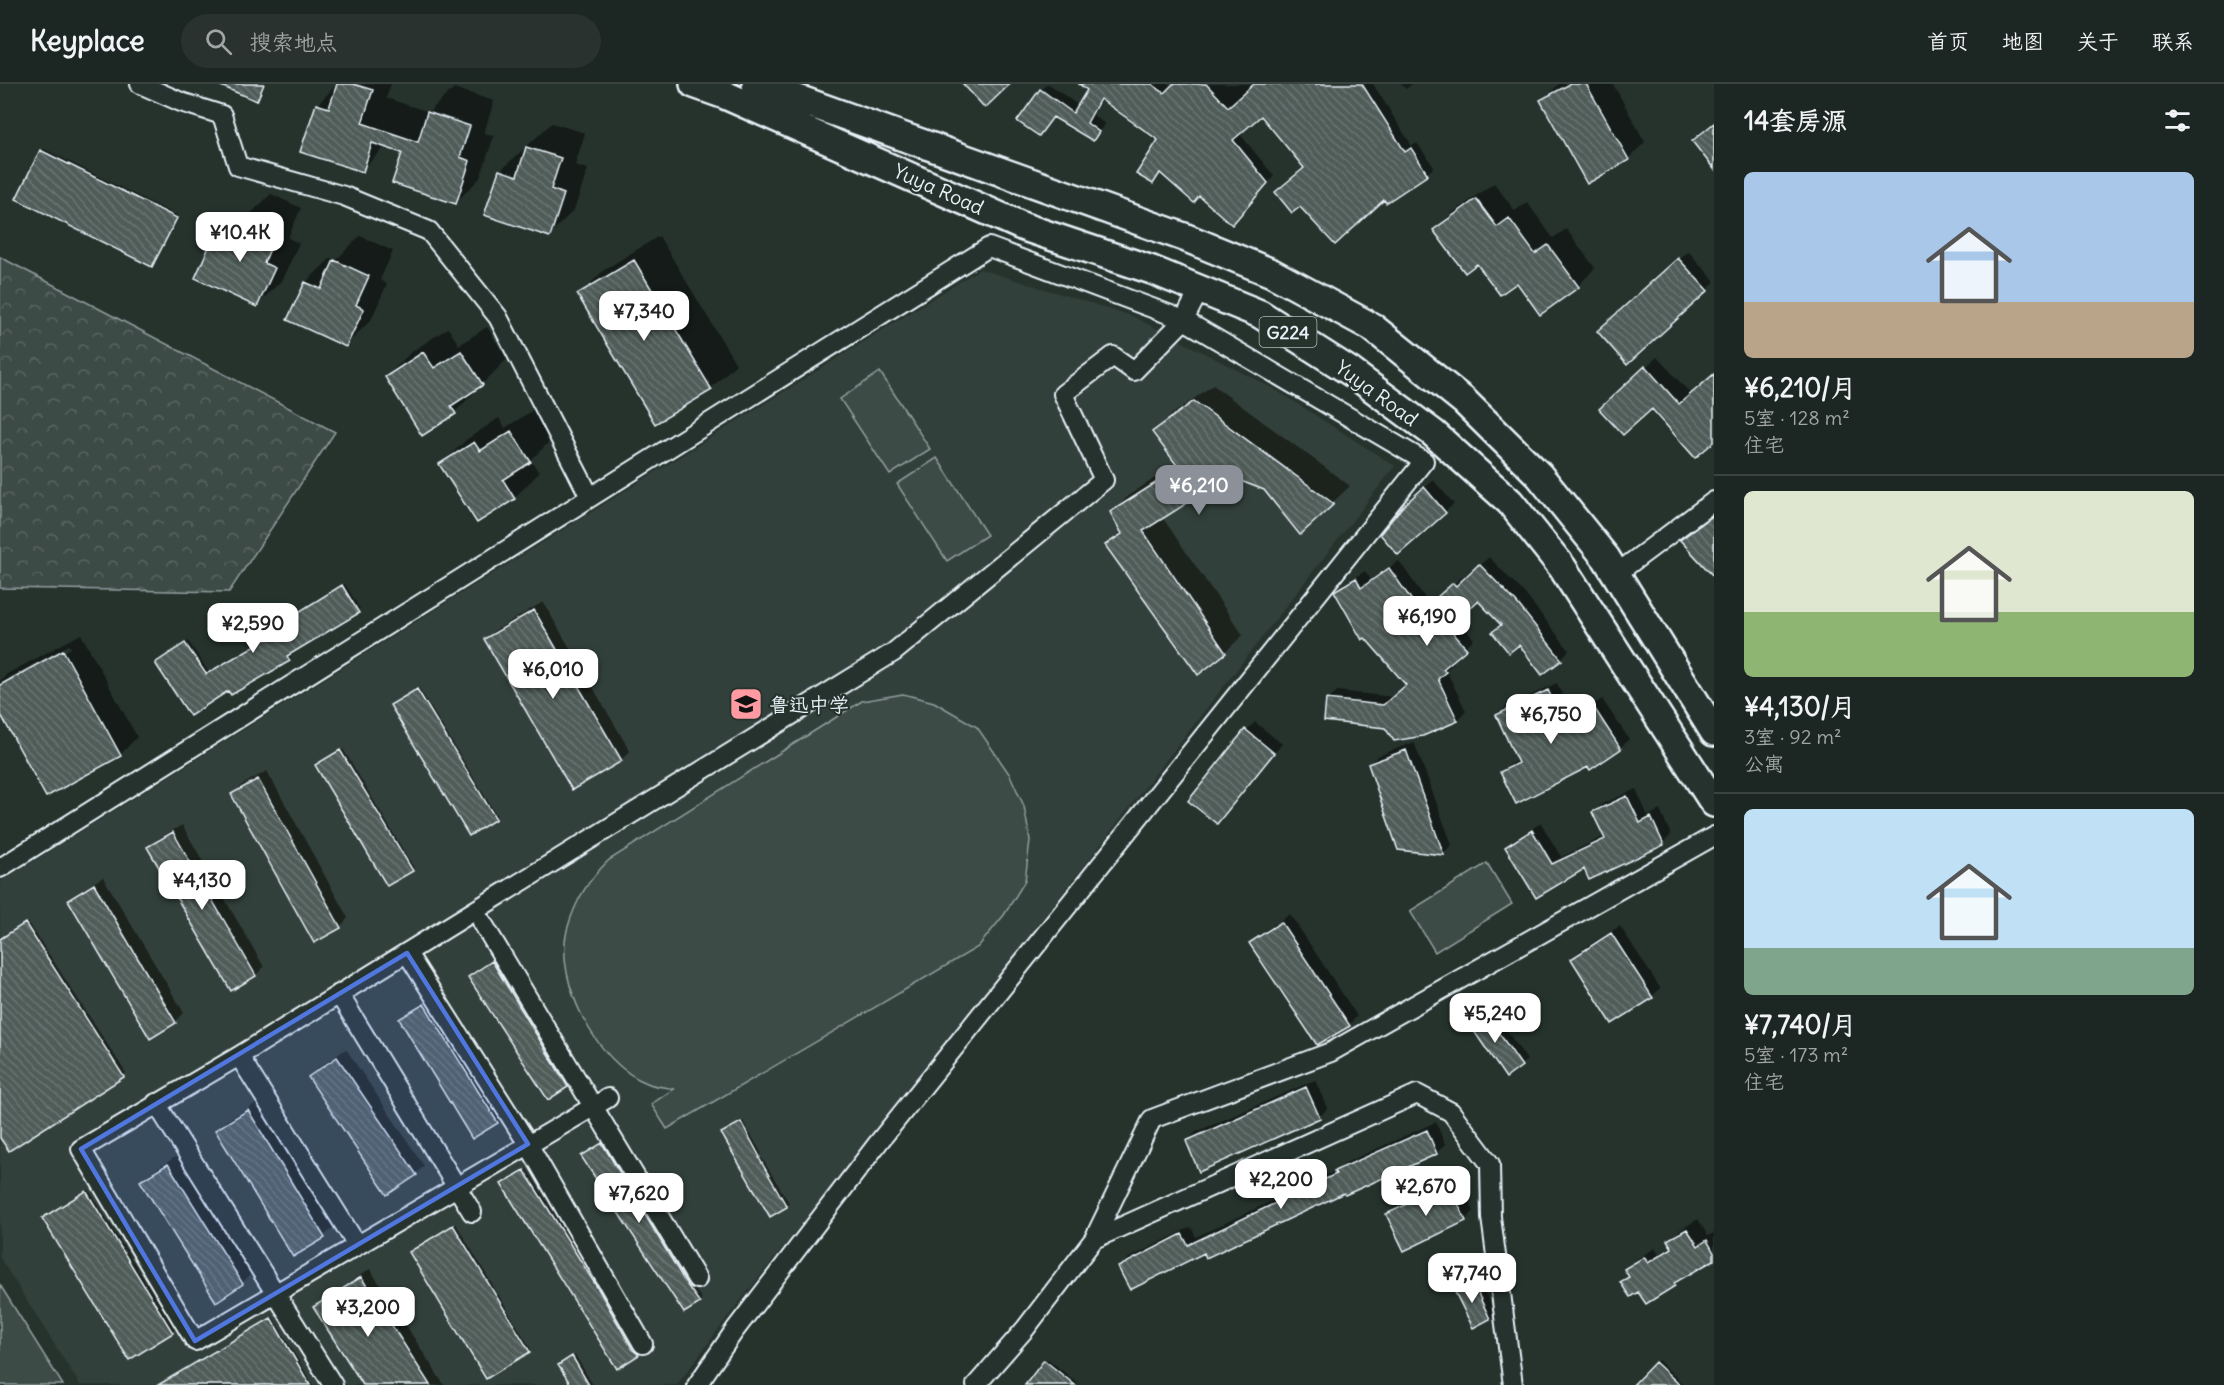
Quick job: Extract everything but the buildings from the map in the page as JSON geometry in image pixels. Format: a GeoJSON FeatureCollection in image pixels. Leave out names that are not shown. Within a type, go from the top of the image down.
{"type":"FeatureCollection","features":[{"type":"Feature","properties":{"kind":"highway","name":"Yuya Road"},"geometry":{"type":"LineString","coordinates":[[694,84],[726,95],[1024,227],[1152,270],[1260,314],[1351,372],[1433,433],[1510,502],[1562,567],[1714,803]]}},
{"type":"Feature","properties":{"kind":"highway","name":"Yuya Road"},"geometry":{"type":"LineString","coordinates":[[756,84],[1184,237],[1272,273],[1372,327],[1464,401],[1539,476],[1606,558],[1714,732]]}},
{"type":"Feature","properties":{"kind":"street"},"geometry":{"type":"LineString","coordinates":[[140,84],[181,102],[222,115],[238,166],[344,196],[429,231],[498,317],[590,498]]}},
{"type":"Feature","properties":{"kind":"street"},"geometry":{"type":"LineString","coordinates":[[0,868],[1024,227]]}},
{"type":"Feature","properties":{"kind":"street"},"geometry":{"type":"LineString","coordinates":[[697,1385],[735,1330],[878,1143],[1424,461],[1184,320],[989,247]]}},
{"type":"Feature","properties":{"kind":"street"},"geometry":{"type":"LineString","coordinates":[[600,1102],[195,1341],[81,1149],[239,1056],[894,652],[1104,480],[1063,394],[1113,356],[1134,371],[1184,320],[1200,289]]}},
{"type":"Feature","properties":{"kind":"street"},"geometry":{"type":"LineString","coordinates":[[1616,574],[1714,501]]}},
{"type":"Feature","properties":{"kind":"street"},"geometry":{"type":"LineString","coordinates":[[976,1385],[1025,1329],[1094,1239],[1152,1119],[1331,1052],[1714,836]]}},
{"type":"Feature","properties":{"kind":"street"},"geometry":{"type":"LineString","coordinates":[[482,922],[600,1102],[697,1279]]}},
{"type":"Feature","properties":{"kind":"street"},"geometry":{"type":"LineString","coordinates":[[407,952],[528,1144],[643,1344]]}},
{"type":"Feature","properties":{"kind":"street"},"geometry":{"type":"LineString","coordinates":[[339,994],[472,1212]]}},
{"type":"Feature","properties":{"kind":"street"},"geometry":{"type":"LineString","coordinates":[[239,1056],[357,1245]]}},
{"type":"Feature","properties":{"kind":"street"},"geometry":{"type":"LineString","coordinates":[[1094,1239],[1417,1094],[1451,1112],[1490,1164],[1491,1216],[1512,1385]]}},
{"type":"Feature","properties":{"kind":"street"},"geometry":{"type":"LineString","coordinates":[[156,1103],[333,1385]]}},
{"type":"Feature","properties":{"kind":"highlighted area"},"geometry":{"type":"Polygon","coordinates":[[[407,953],[528,1144],[195,1341],[81,1149],[407,953]]]}},
{"type":"Feature","properties":{"kind":"shaded area","name":"鲁迅中学"},"geometry":{"type":"Polygon","coordinates":[[[980,269],[1132,316],[1274,389],[1395,466],[947,1042],[733,1310],[677,1385],[80,1385],[0,1258],[0,882],[980,269]]]}},
{"type":"Feature","properties":{"kind":"green space"},"geometry":{"type":"Polygon","coordinates":[[[0,257],[335,432],[229,592],[0,588],[0,257]]]}},
{"type":"Feature","properties":{"kind":"green space"},"geometry":{"type":"Polygon","coordinates":[[[880,372],[930,449],[890,475],[840,399],[880,372]]]}},
{"type":"Feature","properties":{"kind":"green space"},"geometry":{"type":"Polygon","coordinates":[[[937,458],[987,535],[947,561],[897,484],[937,458]]]}},
{"type":"Feature","properties":{"kind":"green space"},"geometry":{"type":"Polygon","coordinates":[[[903,694],[934,702],[977,727],[1010,775],[1024,806],[1030,840],[1025,881],[1004,915],[978,947],[667,1129],[651,1104],[674,1089],[647,1083],[629,1073],[612,1058],[596,1040],[573,996],[567,973],[565,950],[567,930],[578,900],[595,875],[609,860],[862,701],[903,694]]]}},
{"type":"Feature","properties":{"kind":"green space"},"geometry":{"type":"Polygon","coordinates":[[[1487,863],[1512,904],[1435,952],[1410,911],[1487,863]]]}},
{"type":"Feature","properties":{"kind":"green space"},"geometry":{"type":"Polygon","coordinates":[[[0,1285],[63,1385],[0,1385],[0,1285]]]}},
{"type":"Feature","properties":{"kind":"place","name":"鲁迅中学"},"geometry":{"type":"Point","coordinates":[746,704]}}]}
